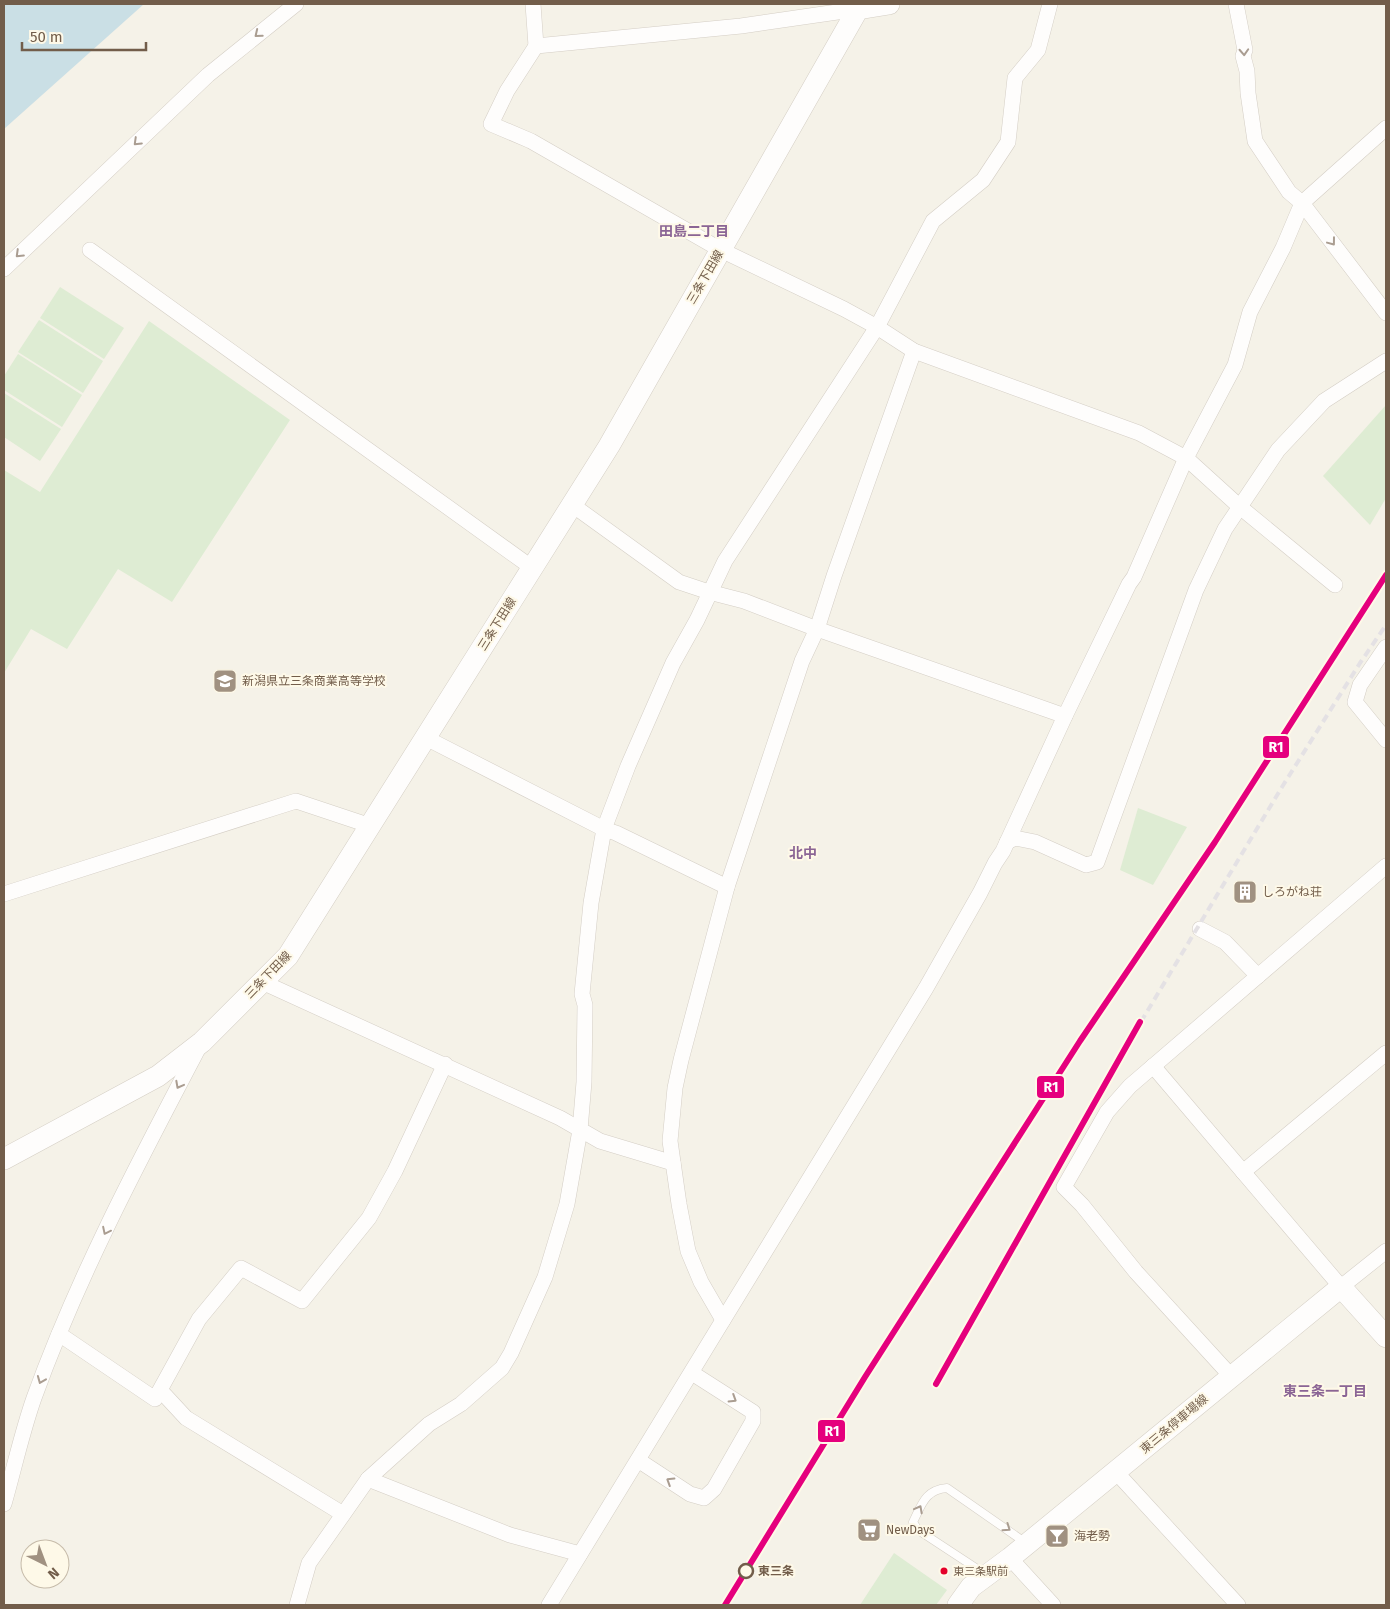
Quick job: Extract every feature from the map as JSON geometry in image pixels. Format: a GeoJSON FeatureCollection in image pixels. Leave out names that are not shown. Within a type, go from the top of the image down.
{"type":"FeatureCollection","features":[{"type":"Feature","properties":{"kind":"main road"},"geometry":{"type":"LineString","coordinates":[[858,9],[889,4]]}},
{"type":"Feature","properties":{"kind":"main road","name":"三条下田線"},"geometry":{"type":"LineString","coordinates":[[4,1159],[158,1076],[202,1042],[288,956],[426,738],[531,567],[609,446],[858,9]]}},
{"type":"Feature","properties":{"kind":"main road"},"geometry":{"type":"LineString","coordinates":[[1341,1288],[1386,1337]]}},
{"type":"Feature","properties":{"kind":"main road","name":"東三条停車場線"},"geometry":{"type":"LineString","coordinates":[[958,1605],[971,1587],[1010,1558],[1341,1288]]}},
{"type":"Feature","properties":{"kind":"street"},"geometry":{"type":"LineString","coordinates":[[4,269],[208,75],[296,4]]}},
{"type":"Feature","properties":{"kind":"street"},"geometry":{"type":"LineString","coordinates":[[533,4],[536,46],[507,91],[491,124],[531,141],[721,250],[844,309],[877,327],[914,351],[1139,433],[1186,458],[1240,507],[1335,585]]}},
{"type":"Feature","properties":{"kind":"street"},"geometry":{"type":"LineString","coordinates":[[297,1605],[309,1564],[368,1479],[430,1424],[461,1404],[502,1368],[511,1353],[545,1277],[567,1204],[580,1130],[584,1082],[585,1005],[582,994],[591,903],[604,829],[628,766],[673,663],[697,620],[725,561],[877,327],[933,221],[983,180],[1008,142],[1015,78],[1038,50],[1050,4]]}},
{"type":"Feature","properties":{"kind":"street"},"geometry":{"type":"LineString","coordinates":[[1236,4],[1244,50],[1243,56],[1247,71],[1248,93],[1255,141],[1288,192],[1302,203],[1386,313]]}},
{"type":"Feature","properties":{"kind":"street"},"geometry":{"type":"LineString","coordinates":[[536,46],[741,26],[858,9]]}},
{"type":"Feature","properties":{"kind":"street"},"geometry":{"type":"LineString","coordinates":[[549,1605],[926,988],[1007,842],[1065,716],[1129,584],[1134,578],[1186,458],[1235,365],[1250,312],[1283,248],[1302,203],[1386,128]]}},
{"type":"Feature","properties":{"kind":"street"},"geometry":{"type":"LineString","coordinates":[[90,250],[531,567]]}},
{"type":"Feature","properties":{"kind":"street"},"geometry":{"type":"LineString","coordinates":[[723,1320],[701,1282],[688,1251],[670,1141],[675,1088],[727,887],[802,661],[817,629],[914,351]]}},
{"type":"Feature","properties":{"kind":"street"},"geometry":{"type":"LineString","coordinates":[[1007,842],[1015,838],[1035,842],[1086,865],[1097,862],[1196,590],[1225,529],[1278,450],[1324,401],[1386,360]]}},
{"type":"Feature","properties":{"kind":"street"},"geometry":{"type":"LineString","coordinates":[[571,504],[680,582],[744,601],[817,629],[1065,716]]}},
{"type":"Feature","properties":{"kind":"street"},"geometry":{"type":"LineString","coordinates":[[1386,647],[1360,685],[1355,702],[1386,740]]}},
{"type":"Feature","properties":{"kind":"street"},"geometry":{"type":"LineString","coordinates":[[426,738],[604,829],[616,833],[727,887]]}},
{"type":"Feature","properties":{"kind":"street"},"geometry":{"type":"LineString","coordinates":[[4,894],[296,801],[371,826]]}},
{"type":"Feature","properties":{"kind":"street"},"geometry":{"type":"LineString","coordinates":[[1232,1376],[1136,1272],[1082,1205],[1064,1187],[1107,1112],[1130,1086],[1386,866]]}},
{"type":"Feature","properties":{"kind":"street"},"geometry":{"type":"LineString","coordinates":[[1200,929],[1225,942],[1258,976]]}},
{"type":"Feature","properties":{"kind":"street"},"geometry":{"type":"LineString","coordinates":[[262,982],[560,1118],[600,1142],[673,1163]]}},
{"type":"Feature","properties":{"kind":"street"},"geometry":{"type":"LineString","coordinates":[[4,1504],[34,1399],[72,1302],[141,1159],[202,1042]]}},
{"type":"Feature","properties":{"kind":"street"},"geometry":{"type":"LineString","coordinates":[[1243,1172],[1386,1053]]}},
{"type":"Feature","properties":{"kind":"street"},"geometry":{"type":"LineString","coordinates":[[59,1334],[155,1399],[199,1319],[241,1268],[302,1301],[369,1218],[396,1171],[445,1064]]}},
{"type":"Feature","properties":{"kind":"street"},"geometry":{"type":"LineString","coordinates":[[1153,1066],[1341,1288],[1386,1251]]}},
{"type":"Feature","properties":{"kind":"street"},"geometry":{"type":"LineString","coordinates":[[638,1460],[690,1494],[704,1498],[714,1490],[753,1422],[753,1412],[692,1373]]}},
{"type":"Feature","properties":{"kind":"street"},"geometry":{"type":"LineString","coordinates":[[161,1391],[186,1418],[343,1514]]}},
{"type":"Feature","properties":{"kind":"street"},"geometry":{"type":"LineString","coordinates":[[1116,1472],[1238,1605]]}},
{"type":"Feature","properties":{"kind":"street"},"geometry":{"type":"LineString","coordinates":[[368,1479],[510,1535],[580,1554]]}},
{"type":"Feature","properties":{"kind":"street"},"geometry":{"type":"LineString","coordinates":[[1010,1558],[1053,1605]]}},
{"type":"Feature","properties":{"kind":"lane"},"geometry":{"type":"LineString","coordinates":[[987,1575],[918,1530],[913,1522],[926,1496],[937,1489],[947,1488],[1027,1543]]}},
{"type":"Feature","properties":{"kind":"green space"},"geometry":{"type":"Polygon","coordinates":[[[60,287],[124,328],[104,359],[40,318],[60,287]]]}},
{"type":"Feature","properties":{"kind":"green space"},"geometry":{"type":"Polygon","coordinates":[[[39,320],[103,361],[83,393],[18,352],[39,320]]]}},
{"type":"Feature","properties":{"kind":"green space"},"geometry":{"type":"Polygon","coordinates":[[[149,321],[290,420],[172,602],[118,569],[67,649],[31,629],[4,673],[4,470],[40,492],[149,321]]]}},
{"type":"Feature","properties":{"kind":"green space"},"geometry":{"type":"Polygon","coordinates":[[[18,354],[82,395],[62,427],[4,390],[4,376],[18,354]]]}},
{"type":"Feature","properties":{"kind":"green space"},"geometry":{"type":"Polygon","coordinates":[[[4,393],[61,429],[40,461],[4,437],[4,393]]]}},
{"type":"Feature","properties":{"kind":"green space"},"geometry":{"type":"Polygon","coordinates":[[[1386,405],[1386,498],[1370,525],[1323,476],[1386,405]]]}},
{"type":"Feature","properties":{"kind":"green space"},"geometry":{"type":"Polygon","coordinates":[[[1138,808],[1187,827],[1153,885],[1120,870],[1138,808]]]}},
{"type":"Feature","properties":{"kind":"green space"},"geometry":{"type":"Polygon","coordinates":[[[894,1553],[947,1590],[936,1605],[860,1605],[894,1553]]]}},
{"type":"Feature","properties":{"kind":"shaded area"},"geometry":{"type":"Polygon","coordinates":[[[4,4],[144,4],[4,129],[4,4]]]}},
{"type":"Feature","properties":{"kind":"railway"},"geometry":{"type":"LineString","coordinates":[[936,1384],[1136,1030],[1282,787],[1386,625]]}},
{"type":"Feature","properties":{"kind":"transit line","name":"R1"},"geometry":{"type":"LineString","coordinates":[[725,1605],[865,1377],[1080,1041],[1215,842],[1386,575]]}},
{"type":"Feature","properties":{"kind":"transit line","name":"R1"},"geometry":{"type":"LineString","coordinates":[[936,1384],[1140,1022]]}},
{"type":"Feature","properties":{"kind":"place","name":"新潟県立三条商業高等学校"},"geometry":{"type":"Point","coordinates":[225,681]}},
{"type":"Feature","properties":{"kind":"place","name":"しろがね荘"},"geometry":{"type":"Point","coordinates":[1245,892]}},
{"type":"Feature","properties":{"kind":"place","name":"NewDays"},"geometry":{"type":"Point","coordinates":[869,1530]}},
{"type":"Feature","properties":{"kind":"place","name":"海老勢"},"geometry":{"type":"Point","coordinates":[1057,1536]}},
{"type":"Feature","properties":{"kind":"place","name":"東三条"},"geometry":{"type":"Point","coordinates":[746,1571]}},
{"type":"Feature","properties":{"kind":"place","name":"東三条駅前"},"geometry":{"type":"Point","coordinates":[944,1571]}},
{"type":"Feature","properties":{"kind":"district","name":"田島二丁目"},"geometry":{"type":"Point","coordinates":[694,231]}},
{"type":"Feature","properties":{"kind":"district","name":"北中"},"geometry":{"type":"Point","coordinates":[803,853]}},
{"type":"Feature","properties":{"kind":"district","name":"東三条一丁目"},"geometry":{"type":"Point","coordinates":[1325,1391]}}]}
